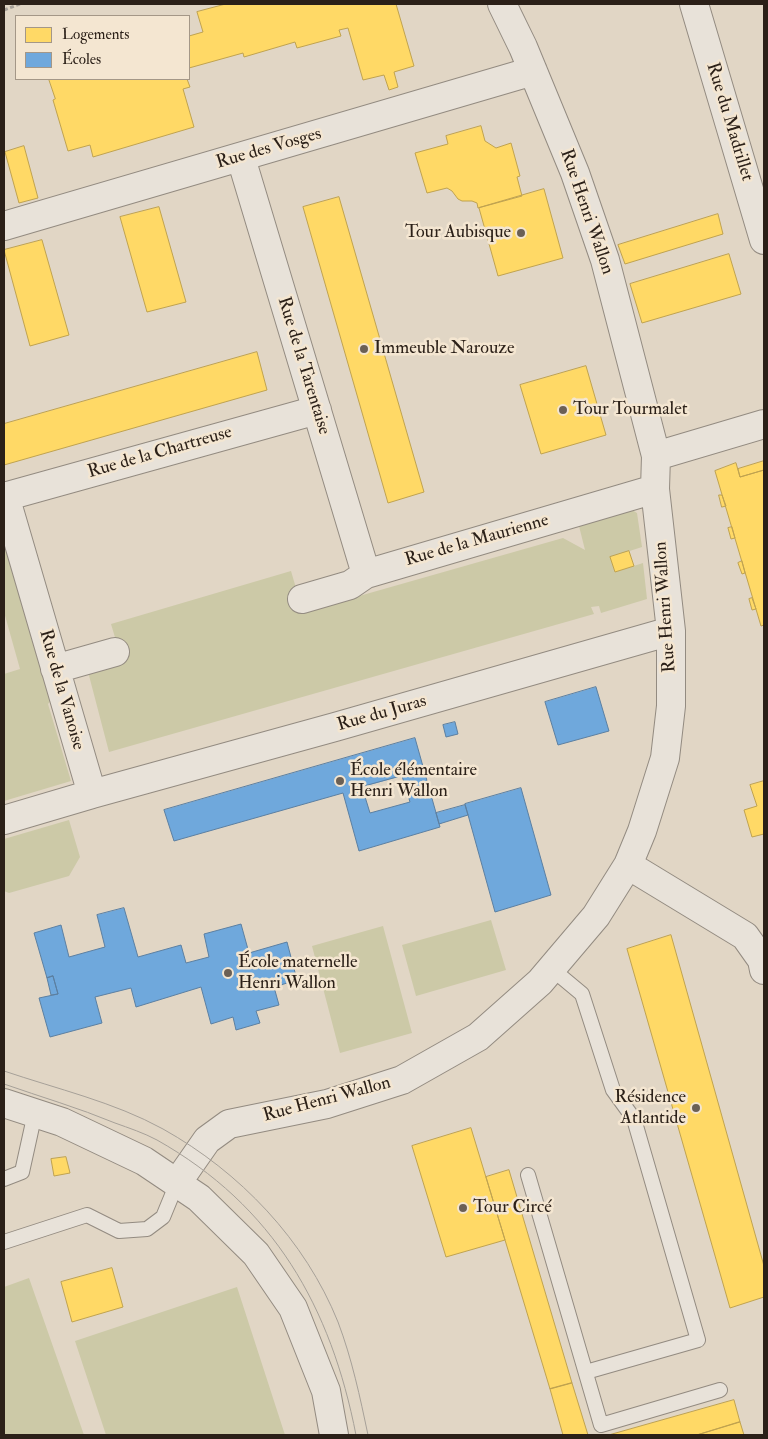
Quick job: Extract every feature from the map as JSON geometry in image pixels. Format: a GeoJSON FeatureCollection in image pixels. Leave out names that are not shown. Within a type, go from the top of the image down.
{"type":"FeatureCollection","features":[{"type":"Feature","properties":{"kind":"street","name":"Rue Henri Wallon"},"geometry":{"type":"LineString","coordinates":[[177,1183],[206,1140],[229,1124],[327,1104],[402,1080],[478,1037],[540,982],[596,916],[628,865],[642,831],[665,758],[671,706],[672,631],[655,489],[656,456],[605,260],[575,173],[523,47],[502,4]]}},
{"type":"Feature","properties":{"kind":"street","name":"Rue du Madrillet"},"geometry":{"type":"LineString","coordinates":[[694,4],[758,194],[764,240]]}},
{"type":"Feature","properties":{"kind":"street","name":"Rue des Vosges"},"geometry":{"type":"LineString","coordinates":[[4,226],[533,71]]}},
{"type":"Feature","properties":{"kind":"street","name":"Rue de la Tarentaise"},"geometry":{"type":"LineString","coordinates":[[241,158],[366,574]]}},
{"type":"Feature","properties":{"kind":"street","name":"Rue de la Chartreuse"},"geometry":{"type":"LineString","coordinates":[[5,496],[317,410]]}},
{"type":"Feature","properties":{"kind":"street"},"geometry":{"type":"LineString","coordinates":[[656,456],[764,424]]}},
{"type":"Feature","properties":{"kind":"street","name":"Rue de la Maurienne"},"geometry":{"type":"LineString","coordinates":[[302,598],[350,585],[366,574],[655,489]]}},
{"type":"Feature","properties":{"kind":"street","name":"Rue de la Vanoise"},"geometry":{"type":"LineString","coordinates":[[5,496],[92,794]]}},
{"type":"Feature","properties":{"kind":"street","name":"Rue du Juras"},"geometry":{"type":"LineString","coordinates":[[92,794],[672,631]]}},
{"type":"Feature","properties":{"kind":"street"},"geometry":{"type":"LineString","coordinates":[[55,669],[115,652]]}},
{"type":"Feature","properties":{"kind":"street"},"geometry":{"type":"LineString","coordinates":[[4,820],[92,794]]}},
{"type":"Feature","properties":{"kind":"street"},"geometry":{"type":"LineString","coordinates":[[628,865],[745,936],[762,960],[764,970]]}},
{"type":"Feature","properties":{"kind":"street"},"geometry":{"type":"LineString","coordinates":[[4,1103],[62,1122],[144,1161],[199,1198],[256,1254],[294,1308],[326,1391],[334,1435]]}},
{"type":"Feature","properties":{"kind":"lane"},"geometry":{"type":"LineString","coordinates":[[552,969],[582,994],[613,1090],[634,1119],[698,1340],[586,1372]]}},
{"type":"Feature","properties":{"kind":"lane"},"geometry":{"type":"LineString","coordinates":[[4,1179],[22,1172],[35,1113]]}},
{"type":"Feature","properties":{"kind":"lane"},"geometry":{"type":"LineString","coordinates":[[528,1175],[602,1425],[720,1390]]}},
{"type":"Feature","properties":{"kind":"lane"},"geometry":{"type":"LineString","coordinates":[[4,1242],[88,1215],[119,1231],[147,1229],[163,1217],[177,1183]]}},
{"type":"Feature","properties":{"kind":"path"},"geometry":{"type":"LineString","coordinates":[[4,10],[20,4]]}},
{"type":"Feature","properties":{"kind":"shaded area"},"geometry":{"type":"Polygon","coordinates":[[[632,510],[637,513],[642,547],[611,557],[615,572],[643,563],[647,599],[601,613],[599,606],[591,607],[594,614],[109,752],[86,664],[120,654],[111,624],[291,571],[303,612],[563,538],[585,550],[578,522],[632,510]]]}},
{"type":"Feature","properties":{"kind":"shaded area"},"geometry":{"type":"Polygon","coordinates":[[[4,534],[53,698],[48,704],[71,781],[4,801],[4,674],[20,669],[4,612],[4,534]]]}},
{"type":"Feature","properties":{"kind":"shaded area"},"geometry":{"type":"Polygon","coordinates":[[[69,820],[80,857],[69,876],[9,893],[4,891],[4,839],[69,820]]]}},
{"type":"Feature","properties":{"kind":"shaded area"},"geometry":{"type":"Polygon","coordinates":[[[491,920],[506,970],[416,996],[402,945],[491,920]]]}},
{"type":"Feature","properties":{"kind":"shaded area"},"geometry":{"type":"Polygon","coordinates":[[[383,926],[412,1033],[340,1053],[312,946],[383,926]]]}},
{"type":"Feature","properties":{"kind":"shaded area"},"geometry":{"type":"Polygon","coordinates":[[[29,1278],[84,1435],[4,1435],[4,1287],[29,1278]]]}},
{"type":"Feature","properties":{"kind":"shaded area"},"geometry":{"type":"Polygon","coordinates":[[[237,1287],[285,1435],[106,1435],[75,1341],[237,1287]]]}},
{"type":"Feature","properties":{"kind":"building: Logements"},"geometry":{"type":"Polygon","coordinates":[[[226,4],[396,4],[414,66],[394,72],[398,87],[389,90],[384,75],[363,80],[348,28],[339,30],[341,36],[297,48],[295,42],[244,57],[243,53],[190,68],[190,36],[203,32],[197,12],[226,4]]]}},
{"type":"Feature","properties":{"kind":"building: Logements"},"geometry":{"type":"Polygon","coordinates":[[[49,80],[187,80],[190,87],[183,89],[194,127],[93,157],[90,145],[68,151],[53,100],[55,99],[49,80]]]}},
{"type":"Feature","properties":{"kind":"building: Logements"},"geometry":{"type":"Polygon","coordinates":[[[481,126],[485,141],[496,148],[511,143],[520,176],[517,177],[522,196],[478,208],[477,203],[458,199],[447,188],[427,193],[415,153],[448,144],[446,136],[481,126]]]}},
{"type":"Feature","properties":{"kind":"building: Logements"},"geometry":{"type":"Polygon","coordinates":[[[24,146],[38,198],[19,203],[5,152],[24,146]]]}},
{"type":"Feature","properties":{"kind":"building: Logements","name":"Tour Aubisque"},"geometry":{"type":"Polygon","coordinates":[[[544,189],[563,258],[498,276],[479,208],[544,189]]]}},
{"type":"Feature","properties":{"kind":"building: Logements","name":"Immeuble Narouze"},"geometry":{"type":"Polygon","coordinates":[[[339,197],[424,492],[388,503],[303,207],[339,197]]]}},
{"type":"Feature","properties":{"kind":"building: Logements"},"geometry":{"type":"Polygon","coordinates":[[[159,207],[186,302],[147,312],[120,217],[159,207]]]}},
{"type":"Feature","properties":{"kind":"building: Logements"},"geometry":{"type":"Polygon","coordinates":[[[718,214],[723,234],[625,264],[618,245],[718,214]]]}},
{"type":"Feature","properties":{"kind":"building: Logements"},"geometry":{"type":"Polygon","coordinates":[[[42,240],[69,335],[30,346],[4,250],[42,240]]]}},
{"type":"Feature","properties":{"kind":"building: Logements"},"geometry":{"type":"Polygon","coordinates":[[[729,254],[741,294],[642,323],[630,284],[729,254]]]}},
{"type":"Feature","properties":{"kind":"building: Logements"},"geometry":{"type":"Polygon","coordinates":[[[257,352],[267,390],[4,465],[4,424],[257,352]]]}},
{"type":"Feature","properties":{"kind":"building: Logements","name":"Tour Tourmalet"},"geometry":{"type":"Polygon","coordinates":[[[586,366],[606,435],[541,454],[520,385],[586,366]]]}},
{"type":"Feature","properties":{"kind":"building: Logements"},"geometry":{"type":"Polygon","coordinates":[[[764,461],[764,470],[740,477],[738,469],[764,461]]]}},
{"type":"Feature","properties":{"kind":"building: Logements"},"geometry":{"type":"Polygon","coordinates":[[[736,463],[740,477],[764,470],[764,625],[761,626],[715,471],[736,463]]]}},
{"type":"Feature","properties":{"kind":"building: Logements"},"geometry":{"type":"Polygon","coordinates":[[[719,495],[722,495],[726,506],[722,507],[719,495]]]}},
{"type":"Feature","properties":{"kind":"building: Logements"},"geometry":{"type":"Polygon","coordinates":[[[732,527],[735,538],[731,539],[728,528],[732,527]]]}},
{"type":"Feature","properties":{"kind":"building: Logements"},"geometry":{"type":"Polygon","coordinates":[[[629,551],[634,566],[615,572],[610,557],[629,551]]]}},
{"type":"Feature","properties":{"kind":"building: Logements"},"geometry":{"type":"Polygon","coordinates":[[[742,561],[745,573],[742,574],[738,563],[742,561]]]}},
{"type":"Feature","properties":{"kind":"building: Logements"},"geometry":{"type":"Polygon","coordinates":[[[752,598],[756,609],[752,610],[749,599],[752,598]]]}},
{"type":"Feature","properties":{"kind":"building: Logements"},"geometry":{"type":"Polygon","coordinates":[[[764,781],[764,834],[752,837],[744,810],[757,806],[750,785],[764,781]]]}},
{"type":"Feature","properties":{"kind":"building: Logements","name":"Résidence Atlantide"},"geometry":{"type":"Polygon","coordinates":[[[671,935],[764,1266],[764,1297],[730,1308],[627,949],[671,935]]]}},
{"type":"Feature","properties":{"kind":"building: Logements","name":"Tour Circé"},"geometry":{"type":"Polygon","coordinates":[[[471,1128],[505,1240],[446,1257],[412,1146],[471,1128]]]}},
{"type":"Feature","properties":{"kind":"building: Logements"},"geometry":{"type":"Polygon","coordinates":[[[66,1157],[70,1173],[54,1176],[51,1159],[66,1157]]]}},
{"type":"Feature","properties":{"kind":"building: Logements"},"geometry":{"type":"Polygon","coordinates":[[[509,1170],[572,1383],[550,1389],[486,1177],[509,1170]]]}},
{"type":"Feature","properties":{"kind":"building: Logements"},"geometry":{"type":"Polygon","coordinates":[[[112,1268],[123,1307],[72,1322],[61,1282],[112,1268]]]}},
{"type":"Feature","properties":{"kind":"building: Logements"},"geometry":{"type":"Polygon","coordinates":[[[572,1383],[588,1435],[563,1435],[550,1389],[572,1383]]]}},
{"type":"Feature","properties":{"kind":"building: Logements"},"geometry":{"type":"Polygon","coordinates":[[[734,1400],[740,1422],[697,1435],[609,1435],[734,1400]]]}},
{"type":"Feature","properties":{"kind":"building: Logements"},"geometry":{"type":"Polygon","coordinates":[[[740,1422],[744,1435],[697,1435],[740,1422]]]}},
{"type":"Feature","properties":{"kind":"building: Écoles"},"geometry":{"type":"Polygon","coordinates":[[[596,687],[609,731],[558,745],[545,702],[596,687]]]}},
{"type":"Feature","properties":{"kind":"building: Écoles"},"geometry":{"type":"Polygon","coordinates":[[[455,722],[458,734],[446,737],[443,725],[455,722]]]}},
{"type":"Feature","properties":{"kind":"building: Écoles"},"geometry":{"type":"Polygon","coordinates":[[[415,738],[440,827],[359,851],[343,793],[174,841],[164,810],[415,738]],[[402,776],[362,787],[370,813],[410,802],[402,776]]]}},
{"type":"Feature","properties":{"kind":"building: Écoles"},"geometry":{"type":"Polygon","coordinates":[[[521,788],[551,895],[495,912],[465,804],[521,788]]]}},
{"type":"Feature","properties":{"kind":"building: Écoles"},"geometry":{"type":"Polygon","coordinates":[[[465,805],[468,815],[439,824],[436,813],[465,805]]]}},
{"type":"Feature","properties":{"kind":"building: Écoles"},"geometry":{"type":"Polygon","coordinates":[[[124,908],[138,957],[181,945],[186,963],[209,957],[204,934],[241,924],[249,953],[287,942],[297,980],[274,987],[279,1005],[256,1011],[260,1023],[236,1030],[233,1017],[211,1024],[201,987],[136,1007],[131,988],[95,997],[102,1023],[50,1037],[39,998],[58,994],[53,976],[47,978],[34,933],[61,925],[69,957],[105,947],[97,915],[124,908]]]}},
{"type":"Feature","properties":{"kind":"building: Écoles"},"geometry":{"type":"Polygon","coordinates":[[[53,976],[58,994],[51,995],[47,978],[53,976]]]}},
{"type":"Feature","properties":{"kind":"tram line"},"geometry":{"type":"LineString","coordinates":[[4,1071],[85,1097],[144,1119],[191,1146],[244,1187],[288,1236],[308,1263],[324,1292],[338,1322],[347,1350],[359,1392],[368,1435]]}},
{"type":"Feature","properties":{"kind":"tram line"},"geometry":{"type":"LineString","coordinates":[[4,1084],[88,1112],[152,1137],[198,1166],[234,1196],[265,1229],[291,1264],[313,1303],[331,1344],[345,1388],[356,1435]]}},
{"type":"Feature","properties":{"kind":"place","name":"Tour Aubisque"},"geometry":{"type":"Point","coordinates":[521,233]}},
{"type":"Feature","properties":{"kind":"place","name":"Immeuble Narouze"},"geometry":{"type":"Point","coordinates":[364,349]}},
{"type":"Feature","properties":{"kind":"place","name":"Tour Tourmalet"},"geometry":{"type":"Point","coordinates":[563,410]}},
{"type":"Feature","properties":{"kind":"place","name":"École élémentaire Henri Wallon"},"geometry":{"type":"Point","coordinates":[340,781]}},
{"type":"Feature","properties":{"kind":"place","name":"École maternelle Henri Wallon"},"geometry":{"type":"Point","coordinates":[228,973]}},
{"type":"Feature","properties":{"kind":"place","name":"Résidence Atlantide"},"geometry":{"type":"Point","coordinates":[696,1108]}},
{"type":"Feature","properties":{"kind":"place","name":"Tour Circé"},"geometry":{"type":"Point","coordinates":[463,1208]}}]}
